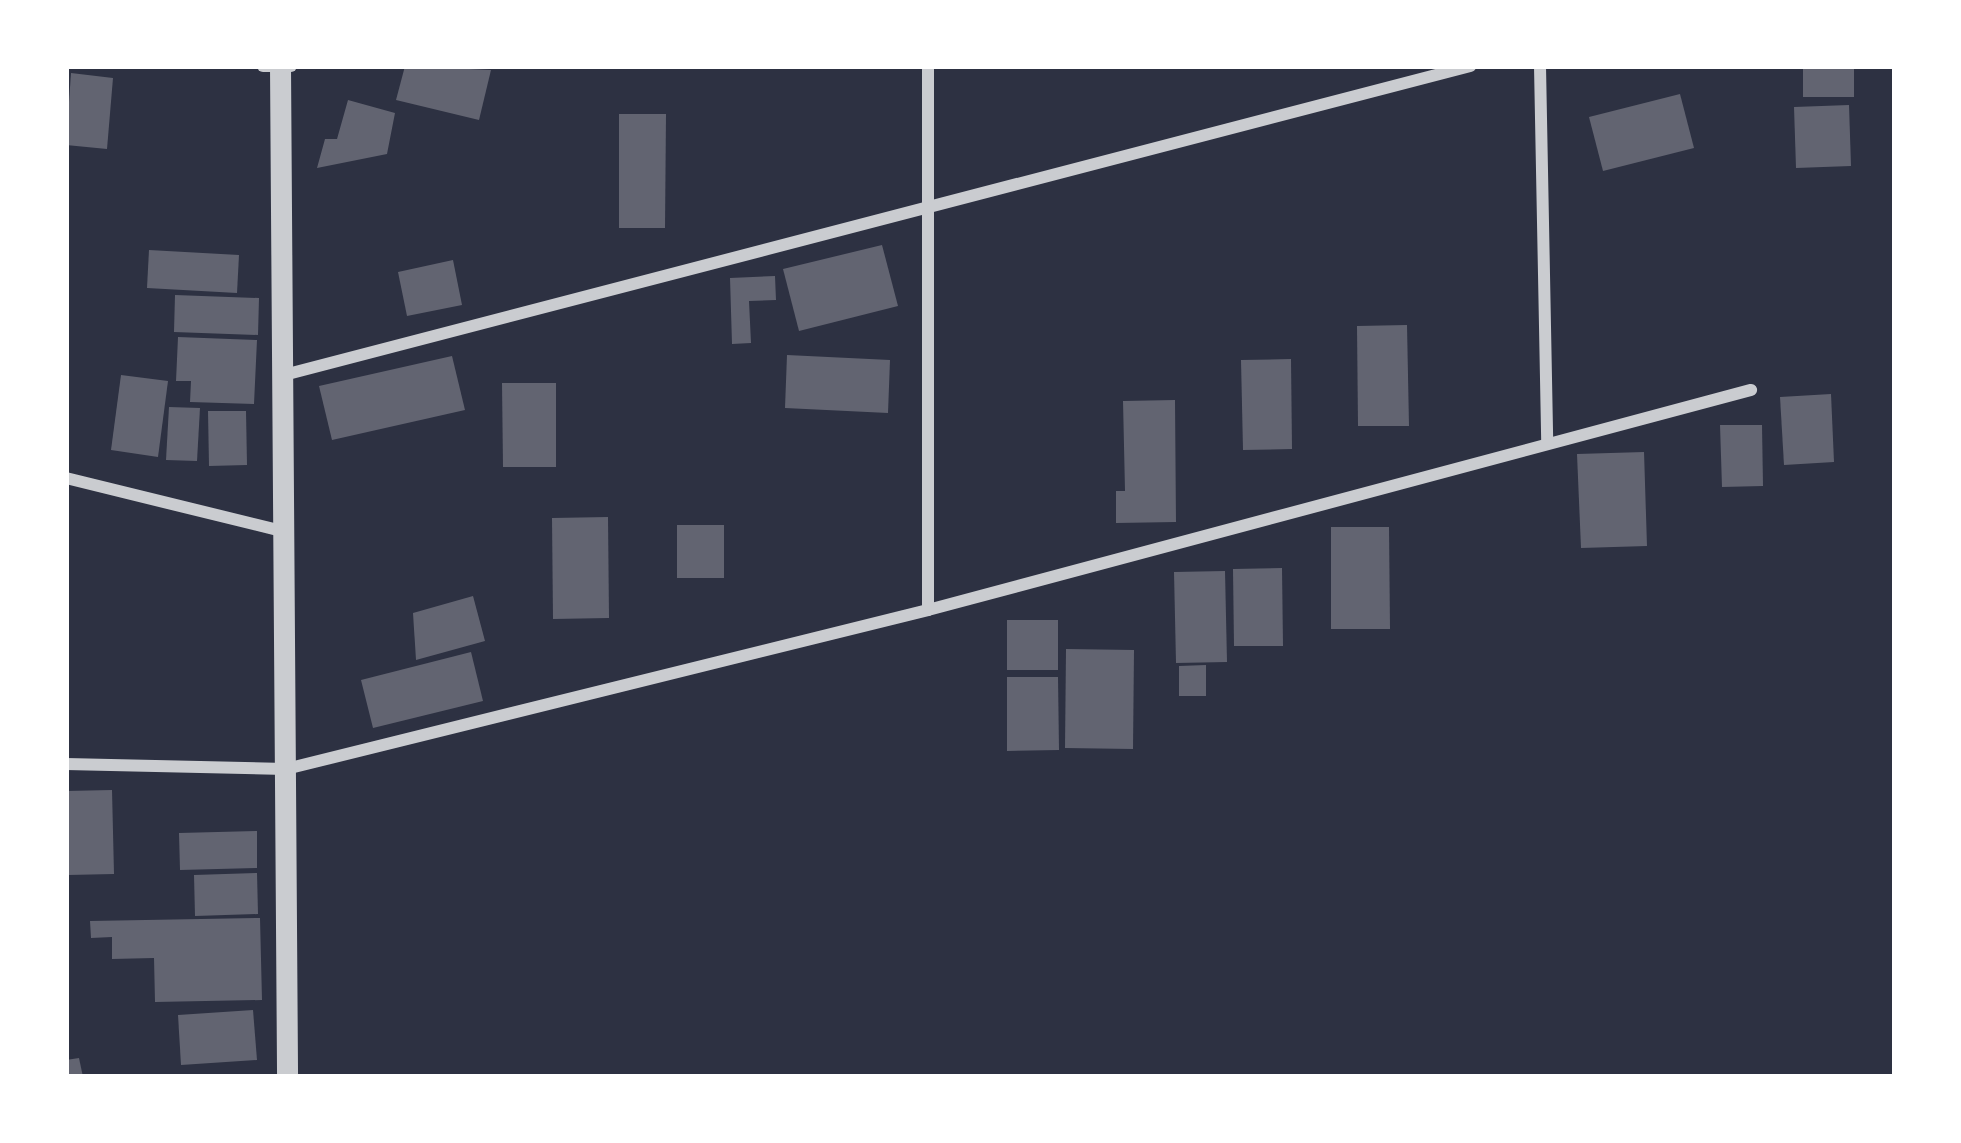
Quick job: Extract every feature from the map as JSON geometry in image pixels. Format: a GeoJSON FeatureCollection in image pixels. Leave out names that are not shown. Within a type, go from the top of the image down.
{"type":"FeatureCollection","features":[{"type":"Feature","properties":{"kind":"street"},"geometry":{"type":"LineString","coordinates":[[928,66],[928,610]]}},
{"type":"Feature","properties":{"kind":"street"},"geometry":{"type":"LineString","coordinates":[[284,374],[1470,66]]}},
{"type":"Feature","properties":{"kind":"street"},"geometry":{"type":"LineString","coordinates":[[1540,66],[1547,443]]}},
{"type":"Feature","properties":{"kind":"street"},"geometry":{"type":"LineString","coordinates":[[278,67],[286,532],[287,1077]]}},
{"type":"Feature","properties":{"kind":"street"},"geometry":{"type":"LineString","coordinates":[[66,764],[286,769],[928,610],[1751,390]]}},
{"type":"Feature","properties":{"kind":"street"},"geometry":{"type":"LineString","coordinates":[[66,478],[286,532]]}},
{"type":"Feature","properties":{"kind":"building"},"geometry":{"type":"Polygon","coordinates":[[[405,66],[491,70],[479,120],[396,100],[405,66]]]}},
{"type":"Feature","properties":{"kind":"building"},"geometry":{"type":"Polygon","coordinates":[[[1803,66],[1854,66],[1854,97],[1803,97],[1803,66]]]}},
{"type":"Feature","properties":{"kind":"building"},"geometry":{"type":"Polygon","coordinates":[[[71,73],[113,78],[107,149],[66,145],[71,73]]]}},
{"type":"Feature","properties":{"kind":"building"},"geometry":{"type":"Polygon","coordinates":[[[1680,94],[1694,148],[1603,171],[1589,117],[1680,94]]]}},
{"type":"Feature","properties":{"kind":"building"},"geometry":{"type":"Polygon","coordinates":[[[348,100],[395,113],[387,154],[317,168],[325,139],[337,139],[348,100]]]}},
{"type":"Feature","properties":{"kind":"building"},"geometry":{"type":"Polygon","coordinates":[[[1849,105],[1851,166],[1796,168],[1794,107],[1849,105]]]}},
{"type":"Feature","properties":{"kind":"building"},"geometry":{"type":"Polygon","coordinates":[[[619,114],[666,114],[665,228],[619,228],[619,114]]]}},
{"type":"Feature","properties":{"kind":"building"},"geometry":{"type":"Polygon","coordinates":[[[882,245],[898,306],[799,331],[783,269],[882,245]]]}},
{"type":"Feature","properties":{"kind":"building"},"geometry":{"type":"Polygon","coordinates":[[[149,250],[239,255],[237,293],[147,288],[149,250]]]}},
{"type":"Feature","properties":{"kind":"building"},"geometry":{"type":"Polygon","coordinates":[[[453,260],[462,305],[407,316],[398,272],[453,260]]]}},
{"type":"Feature","properties":{"kind":"building"},"geometry":{"type":"Polygon","coordinates":[[[775,276],[776,300],[749,301],[751,343],[732,344],[730,278],[775,276]]]}},
{"type":"Feature","properties":{"kind":"building"},"geometry":{"type":"Polygon","coordinates":[[[175,295],[259,298],[258,335],[174,332],[175,295]]]}},
{"type":"Feature","properties":{"kind":"building"},"geometry":{"type":"Polygon","coordinates":[[[1407,325],[1409,426],[1358,426],[1357,326],[1407,325]]]}},
{"type":"Feature","properties":{"kind":"building"},"geometry":{"type":"Polygon","coordinates":[[[178,337],[257,340],[254,404],[190,402],[191,381],[176,381],[178,337]]]}},
{"type":"Feature","properties":{"kind":"building"},"geometry":{"type":"Polygon","coordinates":[[[787,355],[890,360],[888,413],[785,408],[787,355]]]}},
{"type":"Feature","properties":{"kind":"building"},"geometry":{"type":"Polygon","coordinates":[[[452,356],[465,410],[332,440],[319,386],[452,356]]]}},
{"type":"Feature","properties":{"kind":"building"},"geometry":{"type":"Polygon","coordinates":[[[1291,359],[1292,449],[1243,450],[1241,360],[1291,359]]]}},
{"type":"Feature","properties":{"kind":"building"},"geometry":{"type":"Polygon","coordinates":[[[121,375],[168,381],[158,457],[111,450],[121,375]]]}},
{"type":"Feature","properties":{"kind":"building"},"geometry":{"type":"Polygon","coordinates":[[[502,383],[556,383],[556,467],[503,467],[502,383]]]}},
{"type":"Feature","properties":{"kind":"building"},"geometry":{"type":"Polygon","coordinates":[[[1831,394],[1834,462],[1784,465],[1780,397],[1831,394]]]}},
{"type":"Feature","properties":{"kind":"building"},"geometry":{"type":"Polygon","coordinates":[[[1175,400],[1176,522],[1116,523],[1116,491],[1125,491],[1123,401],[1175,400]]]}},
{"type":"Feature","properties":{"kind":"building"},"geometry":{"type":"Polygon","coordinates":[[[169,407],[200,408],[197,461],[166,460],[169,407]]]}},
{"type":"Feature","properties":{"kind":"building"},"geometry":{"type":"Polygon","coordinates":[[[208,411],[246,411],[247,465],[209,466],[208,411]]]}},
{"type":"Feature","properties":{"kind":"building"},"geometry":{"type":"Polygon","coordinates":[[[1720,425],[1762,425],[1763,486],[1722,487],[1720,425]]]}},
{"type":"Feature","properties":{"kind":"building"},"geometry":{"type":"Polygon","coordinates":[[[1644,452],[1647,546],[1581,548],[1577,454],[1644,452]]]}},
{"type":"Feature","properties":{"kind":"building"},"geometry":{"type":"Polygon","coordinates":[[[608,517],[609,618],[553,619],[552,518],[608,517]]]}},
{"type":"Feature","properties":{"kind":"building"},"geometry":{"type":"Polygon","coordinates":[[[677,525],[724,525],[724,578],[677,578],[677,525]]]}},
{"type":"Feature","properties":{"kind":"building"},"geometry":{"type":"Polygon","coordinates":[[[1331,527],[1389,527],[1390,629],[1331,629],[1331,527]]]}},
{"type":"Feature","properties":{"kind":"building"},"geometry":{"type":"Polygon","coordinates":[[[1282,568],[1283,646],[1234,646],[1233,569],[1282,568]]]}},
{"type":"Feature","properties":{"kind":"building"},"geometry":{"type":"Polygon","coordinates":[[[1225,571],[1227,662],[1176,663],[1174,572],[1225,571]]]}},
{"type":"Feature","properties":{"kind":"building"},"geometry":{"type":"Polygon","coordinates":[[[473,596],[485,641],[416,660],[413,613],[473,596]]]}},
{"type":"Feature","properties":{"kind":"building"},"geometry":{"type":"Polygon","coordinates":[[[1007,620],[1058,620],[1058,670],[1007,670],[1007,620]]]}},
{"type":"Feature","properties":{"kind":"building"},"geometry":{"type":"Polygon","coordinates":[[[1066,649],[1134,650],[1133,749],[1065,748],[1066,649]]]}},
{"type":"Feature","properties":{"kind":"building"},"geometry":{"type":"Polygon","coordinates":[[[471,652],[483,701],[373,728],[361,680],[471,652]]]}},
{"type":"Feature","properties":{"kind":"building"},"geometry":{"type":"Polygon","coordinates":[[[1206,665],[1206,696],[1179,696],[1179,666],[1206,665]]]}},
{"type":"Feature","properties":{"kind":"building"},"geometry":{"type":"Polygon","coordinates":[[[1007,677],[1058,677],[1059,750],[1007,751],[1007,677]]]}},
{"type":"Feature","properties":{"kind":"building"},"geometry":{"type":"Polygon","coordinates":[[[112,790],[114,874],[68,875],[66,791],[112,790]]]}},
{"type":"Feature","properties":{"kind":"building"},"geometry":{"type":"Polygon","coordinates":[[[257,831],[257,868],[180,870],[179,833],[257,831]]]}},
{"type":"Feature","properties":{"kind":"building"},"geometry":{"type":"Polygon","coordinates":[[[257,873],[258,914],[195,916],[194,875],[257,873]]]}},
{"type":"Feature","properties":{"kind":"building"},"geometry":{"type":"Polygon","coordinates":[[[260,918],[262,1000],[155,1002],[154,958],[112,959],[112,937],[91,938],[90,921],[260,918]]]}},
{"type":"Feature","properties":{"kind":"building"},"geometry":{"type":"Polygon","coordinates":[[[253,1010],[257,1060],[181,1065],[178,1015],[253,1010]]]}},
{"type":"Feature","properties":{"kind":"building"},"geometry":{"type":"Polygon","coordinates":[[[79,1058],[83,1077],[66,1077],[66,1060],[79,1058]]]}}]}
